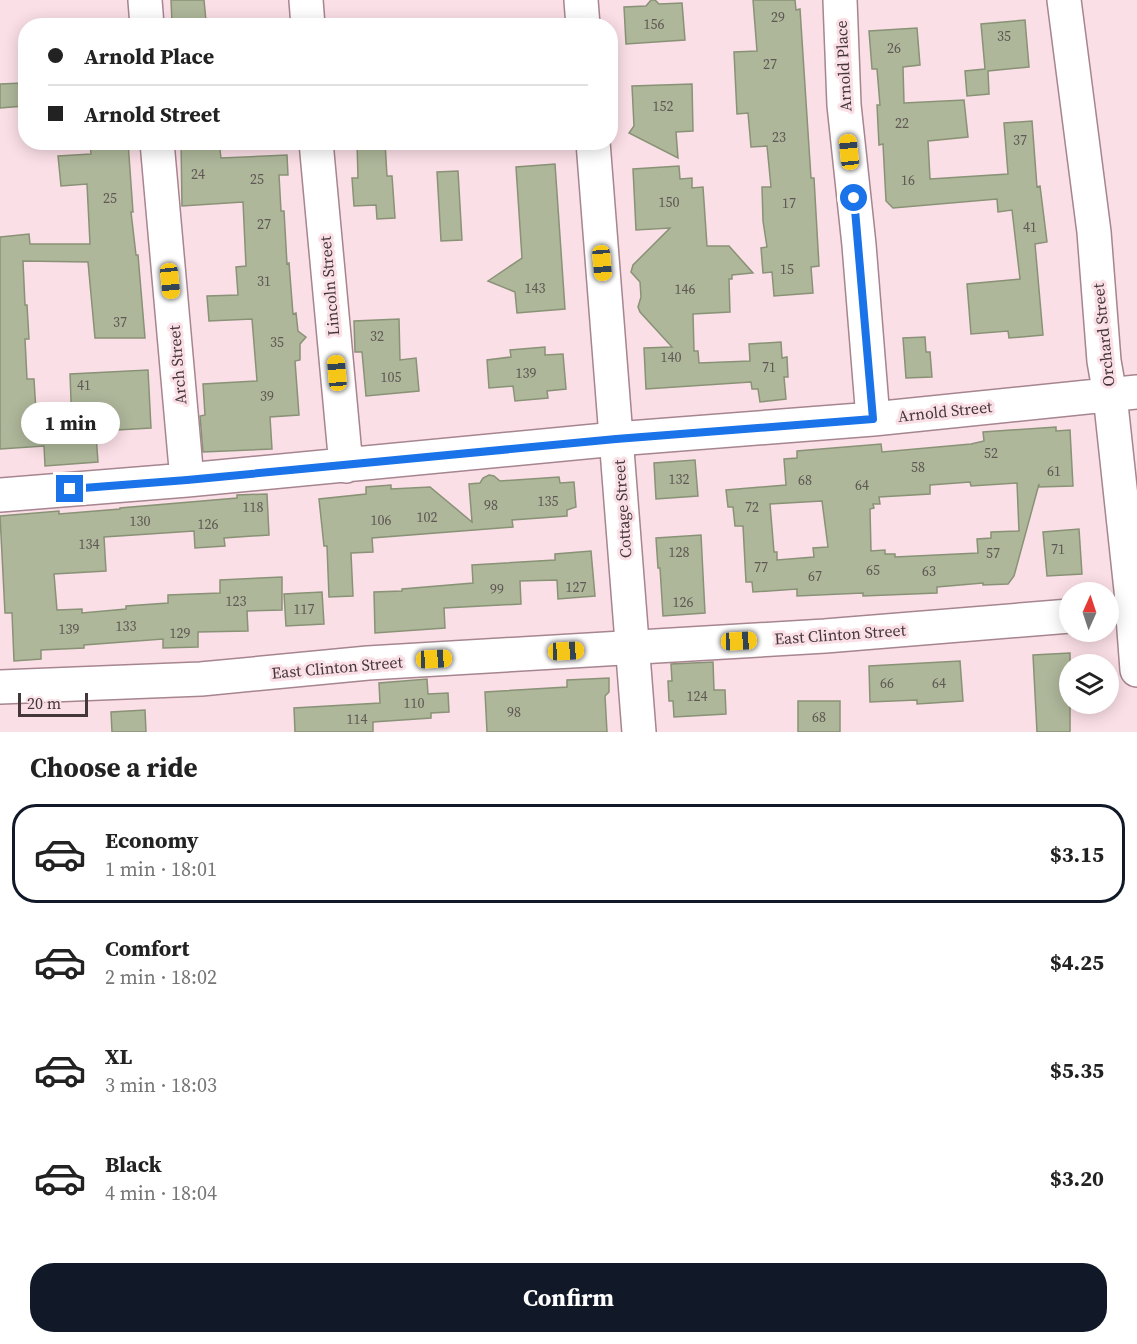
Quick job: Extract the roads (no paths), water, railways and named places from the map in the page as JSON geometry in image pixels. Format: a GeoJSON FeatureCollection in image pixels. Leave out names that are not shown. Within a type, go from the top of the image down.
{"type":"FeatureCollection","features":[{"type":"Feature","properties":{"kind":"street"},"geometry":{"type":"LineString","coordinates":[[145,0],[146,18]]}},
{"type":"Feature","properties":{"kind":"street"},"geometry":{"type":"LineString","coordinates":[[306,0],[307,18]]}},
{"type":"Feature","properties":{"kind":"street"},"geometry":{"type":"LineString","coordinates":[[581,0],[582,18]]}},
{"type":"Feature","properties":{"kind":"street","name":"Arnold Place"},"geometry":{"type":"LineString","coordinates":[[840,0],[844,105],[859,245],[873,419]]}},
{"type":"Feature","properties":{"kind":"street","name":"Orchard Street"},"geometry":{"type":"LineString","coordinates":[[1064,0],[1094,232],[1104,361],[1123,394],[1127,600],[1137,670]]}},
{"type":"Feature","properties":{"kind":"street","name":"Arch Street"},"geometry":{"type":"LineString","coordinates":[[158,150],[187,480]]}},
{"type":"Feature","properties":{"kind":"street","name":"Lincoln Street"},"geometry":{"type":"LineString","coordinates":[[317,150],[346,466]]}},
{"type":"Feature","properties":{"kind":"street","name":"Cottage Street"},"geometry":{"type":"LineString","coordinates":[[594,150],[639,732]]}},
{"type":"Feature","properties":{"kind":"street","name":"Arnold Street"},"geometry":{"type":"LineString","coordinates":[[0,495],[346,466],[616,439],[873,419],[1123,394]]}},
{"type":"Feature","properties":{"kind":"street","name":"East Clinton Street"},"geometry":{"type":"LineString","coordinates":[[0,687],[201,680],[368,663],[825,636],[1059,617]]}}]}
